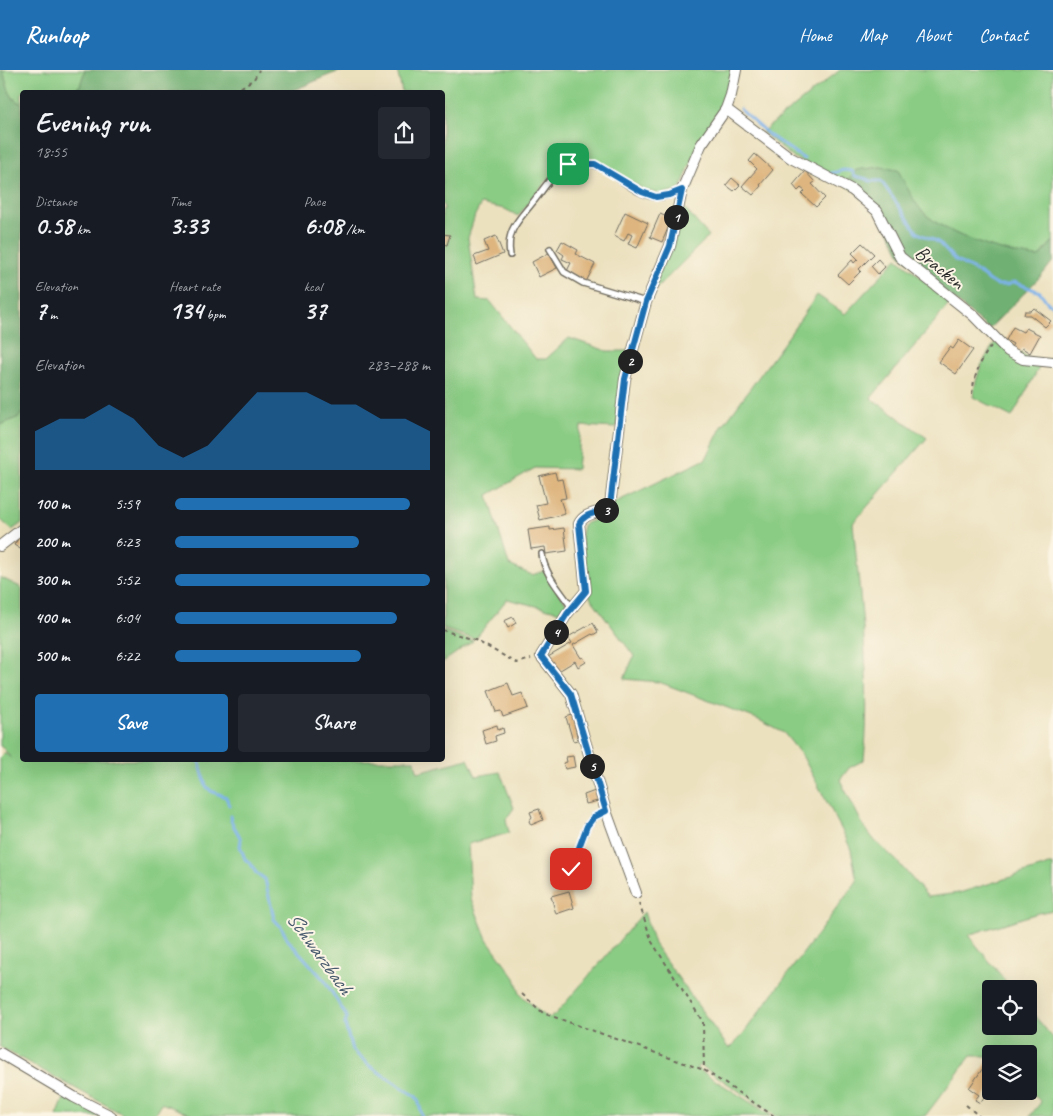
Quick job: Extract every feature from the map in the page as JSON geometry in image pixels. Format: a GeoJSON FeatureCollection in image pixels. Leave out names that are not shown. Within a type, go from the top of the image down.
{"type":"FeatureCollection","features":[{"type":"Feature","properties":{"kind":"street"},"geometry":{"type":"LineString","coordinates":[[636,893],[606,811],[571,694],[541,656],[572,608],[586,591],[579,524],[582,519],[589,515],[604,512],[610,506],[625,379],[646,302],[670,246],[682,190],[701,145],[726,109],[731,96],[736,70]]}},
{"type":"Feature","properties":{"kind":"street","name":"Bracken"},"geometry":{"type":"LineString","coordinates":[[726,109],[791,158],[852,190],[877,211],[900,257],[973,315],[1008,351],[1023,359],[1053,362]]}},
{"type":"Feature","properties":{"kind":"street"},"geometry":{"type":"LineString","coordinates":[[0,546],[20,531]]}},
{"type":"Feature","properties":{"kind":"street"},"geometry":{"type":"LineString","coordinates":[[0,1053],[74,1097],[111,1116]]}},
{"type":"Feature","properties":{"kind":"lane"},"geometry":{"type":"LineString","coordinates":[[510,255],[508,242],[512,227],[556,173],[568,164],[595,164],[642,192],[656,197],[682,190]]}},
{"type":"Feature","properties":{"kind":"lane"},"geometry":{"type":"LineString","coordinates":[[550,249],[564,272],[583,283],[646,302]]}},
{"type":"Feature","properties":{"kind":"lane"},"geometry":{"type":"LineString","coordinates":[[542,554],[542,562],[547,572],[572,608]]}},
{"type":"Feature","properties":{"kind":"lane"},"geometry":{"type":"LineString","coordinates":[[568,878],[587,826],[594,817],[606,811]]}},
{"type":"Feature","properties":{"kind":"path"},"geometry":{"type":"LineString","coordinates":[[237,90],[254,79],[259,70]]}},
{"type":"Feature","properties":{"kind":"path"},"geometry":{"type":"LineString","coordinates":[[972,394],[974,378],[980,363],[996,339]]}},
{"type":"Feature","properties":{"kind":"path"},"geometry":{"type":"LineString","coordinates":[[445,631],[475,640],[517,663],[541,656]]}},
{"type":"Feature","properties":{"kind":"path"},"geometry":{"type":"LineString","coordinates":[[636,893],[652,942],[703,1022],[704,1070]]}},
{"type":"Feature","properties":{"kind":"path"},"geometry":{"type":"LineString","coordinates":[[522,994],[543,1013],[704,1070],[774,1116]]}},
{"type":"Feature","properties":{"kind":"path"},"geometry":{"type":"LineString","coordinates":[[966,1105],[979,1116]]}},
{"type":"Feature","properties":{"kind":"green space"},"geometry":{"type":"Polygon","coordinates":[[[0,70],[3,70],[11,95],[20,103],[20,415],[0,425],[0,70]]]}},
{"type":"Feature","properties":{"kind":"green space"},"geometry":{"type":"Polygon","coordinates":[[[3,70],[85,70],[80,86],[71,90],[20,90],[20,103],[11,94],[3,70]]]}},
{"type":"Feature","properties":{"kind":"green space"},"geometry":{"type":"Polygon","coordinates":[[[85,70],[345,70],[293,90],[71,90],[80,86],[85,70]]]}},
{"type":"Feature","properties":{"kind":"green space"},"geometry":{"type":"Polygon","coordinates":[[[397,70],[733,70],[727,97],[699,144],[681,187],[674,191],[659,194],[645,190],[597,163],[568,162],[554,172],[518,216],[505,209],[481,204],[475,215],[468,238],[477,300],[490,301],[536,359],[546,359],[569,338],[607,351],[631,351],[616,428],[581,426],[577,469],[535,468],[488,495],[509,565],[532,575],[544,571],[569,607],[565,613],[507,599],[475,639],[445,630],[445,90],[402,90],[397,70]]]}},
{"type":"Feature","properties":{"kind":"green space"},"geometry":{"type":"Polygon","coordinates":[[[840,70],[1053,70],[1053,241],[1039,257],[1010,252],[978,243],[934,221],[917,207],[881,167],[856,170],[845,185],[791,156],[762,132],[840,70]]]}},
{"type":"Feature","properties":{"kind":"green space"},"geometry":{"type":"Polygon","coordinates":[[[881,167],[898,170],[920,209],[935,221],[962,237],[1011,253],[1039,257],[1053,241],[1053,261],[1043,274],[989,329],[901,255],[879,210],[845,184],[857,170],[881,167]]]}},
{"type":"Feature","properties":{"kind":"green space"},"geometry":{"type":"Polygon","coordinates":[[[681,205],[709,236],[651,294],[681,205]]]}},
{"type":"Feature","properties":{"kind":"green space"},"geometry":{"type":"Polygon","coordinates":[[[897,258],[951,302],[871,398],[927,438],[853,523],[866,671],[866,730],[864,760],[849,768],[840,780],[864,827],[928,897],[959,893],[1053,864],[1053,910],[968,935],[1005,980],[982,980],[982,1035],[1037,1035],[1037,1019],[1053,1038],[1053,1116],[1030,1116],[1041,1102],[1037,1098],[1037,1045],[982,1045],[982,1056],[971,1056],[925,1116],[776,1116],[700,1065],[696,1068],[772,1116],[195,1116],[161,1103],[153,1116],[126,1116],[0,1047],[0,758],[4,752],[12,759],[0,746],[0,577],[20,587],[20,762],[415,762],[418,772],[468,759],[476,776],[500,772],[514,808],[506,819],[509,833],[468,844],[471,899],[487,939],[515,978],[520,994],[543,1015],[551,1018],[644,912],[654,944],[729,1049],[740,1038],[857,881],[851,850],[803,757],[784,733],[757,719],[659,682],[624,679],[634,656],[590,597],[581,535],[583,525],[606,515],[613,508],[614,503],[706,459],[721,428],[817,295],[845,314],[897,258]]]}},
{"type":"Feature","properties":{"kind":"green space"},"geometry":{"type":"Polygon","coordinates":[[[996,341],[1041,364],[1012,417],[973,397],[981,367],[996,341]]]}},
{"type":"Feature","properties":{"kind":"green space"},"geometry":{"type":"Polygon","coordinates":[[[20,415],[20,524],[12,530],[0,519],[0,425],[20,415]]]}},
{"type":"Feature","properties":{"kind":"green space"},"geometry":{"type":"Polygon","coordinates":[[[445,632],[473,641],[445,661],[445,632]]]}},
{"type":"Feature","properties":{"kind":"green space"},"geometry":{"type":"Polygon","coordinates":[[[65,1096],[102,1116],[57,1116],[65,1096]]]}},
{"type":"Feature","properties":{"kind":"building"},"geometry":{"type":"Polygon","coordinates":[[[755,154],[773,170],[753,195],[742,186],[757,169],[749,161],[755,154]]]}},
{"type":"Feature","properties":{"kind":"building"},"geometry":{"type":"Polygon","coordinates":[[[805,171],[815,182],[812,184],[825,198],[816,207],[802,194],[805,191],[801,188],[798,191],[793,185],[805,171]]]}},
{"type":"Feature","properties":{"kind":"building"},"geometry":{"type":"Polygon","coordinates":[[[732,178],[740,185],[734,191],[726,185],[732,178]]]}},
{"type":"Feature","properties":{"kind":"building"},"geometry":{"type":"Polygon","coordinates":[[[625,212],[648,223],[637,248],[628,244],[632,235],[628,233],[624,241],[614,236],[625,212]]]}},
{"type":"Feature","properties":{"kind":"building"},"geometry":{"type":"Polygon","coordinates":[[[660,214],[672,219],[662,242],[650,237],[660,214]]]}},
{"type":"Feature","properties":{"kind":"building"},"geometry":{"type":"Polygon","coordinates":[[[445,234],[450,235],[447,245],[445,245],[445,234]]]}},
{"type":"Feature","properties":{"kind":"building"},"geometry":{"type":"Polygon","coordinates":[[[496,236],[503,254],[477,265],[474,256],[488,251],[484,241],[496,236]]]}},
{"type":"Feature","properties":{"kind":"building"},"geometry":{"type":"Polygon","coordinates":[[[562,241],[578,250],[576,254],[595,264],[586,282],[567,271],[571,263],[562,259],[564,255],[557,250],[562,241]]]}},
{"type":"Feature","properties":{"kind":"building"},"geometry":{"type":"Polygon","coordinates":[[[862,243],[874,254],[859,269],[861,271],[848,284],[838,275],[852,260],[854,263],[858,259],[852,253],[862,243]]]}},
{"type":"Feature","properties":{"kind":"building"},"geometry":{"type":"Polygon","coordinates":[[[549,253],[557,268],[539,277],[532,262],[549,253]]]}},
{"type":"Feature","properties":{"kind":"building"},"geometry":{"type":"Polygon","coordinates":[[[878,259],[885,267],[878,274],[871,266],[878,259]]]}},
{"type":"Feature","properties":{"kind":"building"},"geometry":{"type":"Polygon","coordinates":[[[1034,308],[1051,321],[1045,327],[1030,315],[1024,315],[1025,311],[1031,311],[1034,308]]]}},
{"type":"Feature","properties":{"kind":"building"},"geometry":{"type":"Polygon","coordinates":[[[1013,327],[1023,332],[1026,328],[1040,335],[1030,353],[1022,348],[1019,354],[1010,349],[1013,344],[1006,340],[1013,327]]]}},
{"type":"Feature","properties":{"kind":"building"},"geometry":{"type":"Polygon","coordinates":[[[959,340],[973,350],[956,374],[939,362],[950,347],[953,349],[959,340]]]}},
{"type":"Feature","properties":{"kind":"building"},"geometry":{"type":"Polygon","coordinates":[[[555,472],[557,480],[562,479],[566,498],[560,499],[565,514],[540,520],[536,505],[546,503],[539,476],[555,472]]]}},
{"type":"Feature","properties":{"kind":"building"},"geometry":{"type":"Polygon","coordinates":[[[550,527],[550,530],[564,528],[567,551],[546,554],[545,547],[531,549],[528,530],[550,527]]]}},
{"type":"Feature","properties":{"kind":"building"},"geometry":{"type":"Polygon","coordinates":[[[20,536],[20,549],[14,545],[20,536]]]}},
{"type":"Feature","properties":{"kind":"building"},"geometry":{"type":"Polygon","coordinates":[[[513,617],[516,623],[508,628],[504,621],[513,617]]]}},
{"type":"Feature","properties":{"kind":"building"},"geometry":{"type":"Polygon","coordinates":[[[593,623],[598,632],[573,645],[581,658],[583,657],[586,662],[578,667],[575,661],[557,672],[548,657],[572,643],[568,637],[593,623]]]}},
{"type":"Feature","properties":{"kind":"building"},"geometry":{"type":"Polygon","coordinates":[[[508,683],[513,696],[522,693],[528,708],[503,717],[501,711],[496,712],[488,691],[508,683]]]}},
{"type":"Feature","properties":{"kind":"building"},"geometry":{"type":"Polygon","coordinates":[[[572,715],[578,740],[573,741],[566,717],[572,715]]]}},
{"type":"Feature","properties":{"kind":"building"},"geometry":{"type":"Polygon","coordinates":[[[497,725],[498,730],[503,728],[504,733],[495,736],[496,741],[486,744],[482,730],[497,725]]]}},
{"type":"Feature","properties":{"kind":"building"},"geometry":{"type":"Polygon","coordinates":[[[573,756],[575,767],[565,769],[563,763],[567,762],[566,757],[573,756]]]}},
{"type":"Feature","properties":{"kind":"building"},"geometry":{"type":"Polygon","coordinates":[[[595,791],[598,801],[586,804],[584,795],[595,791]]]}},
{"type":"Feature","properties":{"kind":"building"},"geometry":{"type":"Polygon","coordinates":[[[539,809],[543,820],[531,825],[529,821],[532,817],[530,812],[539,809]]]}},
{"type":"Feature","properties":{"kind":"building"},"geometry":{"type":"Polygon","coordinates":[[[569,891],[574,908],[556,914],[551,896],[569,891]]]}},
{"type":"Feature","properties":{"kind":"building"},"geometry":{"type":"Polygon","coordinates":[[[982,1070],[982,1100],[980,1103],[975,1100],[979,1095],[969,1088],[982,1070]]]}},
{"type":"Feature","properties":{"kind":"waterway"},"geometry":{"type":"LineString","coordinates":[[740,109],[769,135],[804,159]]}},
{"type":"Feature","properties":{"kind":"waterway"},"geometry":{"type":"LineString","coordinates":[[829,174],[844,170],[852,171],[855,176],[870,181],[881,181],[918,233],[938,242],[955,260],[997,285],[1008,285],[1014,282],[1040,292],[1047,302],[1053,306]]}},
{"type":"Feature","properties":{"kind":"waterway","name":"Schwarzbach"},"geometry":{"type":"LineString","coordinates":[[200,762],[206,786],[211,791],[226,797],[229,805]]}},
{"type":"Feature","properties":{"kind":"waterway","name":"Schwarzbach"},"geometry":{"type":"LineString","coordinates":[[230,816],[239,835],[240,846],[245,859],[251,864],[256,873],[265,879],[274,919],[288,940],[325,981],[347,1017],[345,1024],[352,1050],[371,1067],[415,1096],[418,1099],[422,1116]]}},
{"type":"Feature","properties":{"kind":"route"},"geometry":{"type":"LineString","coordinates":[[568,164],[595,164],[642,192],[656,197],[682,190],[670,246],[646,302],[625,379],[610,506],[604,512],[589,515],[582,519],[579,524],[586,591],[567,614],[541,656],[571,694],[606,811],[594,817],[587,826],[571,869]]}}]}
